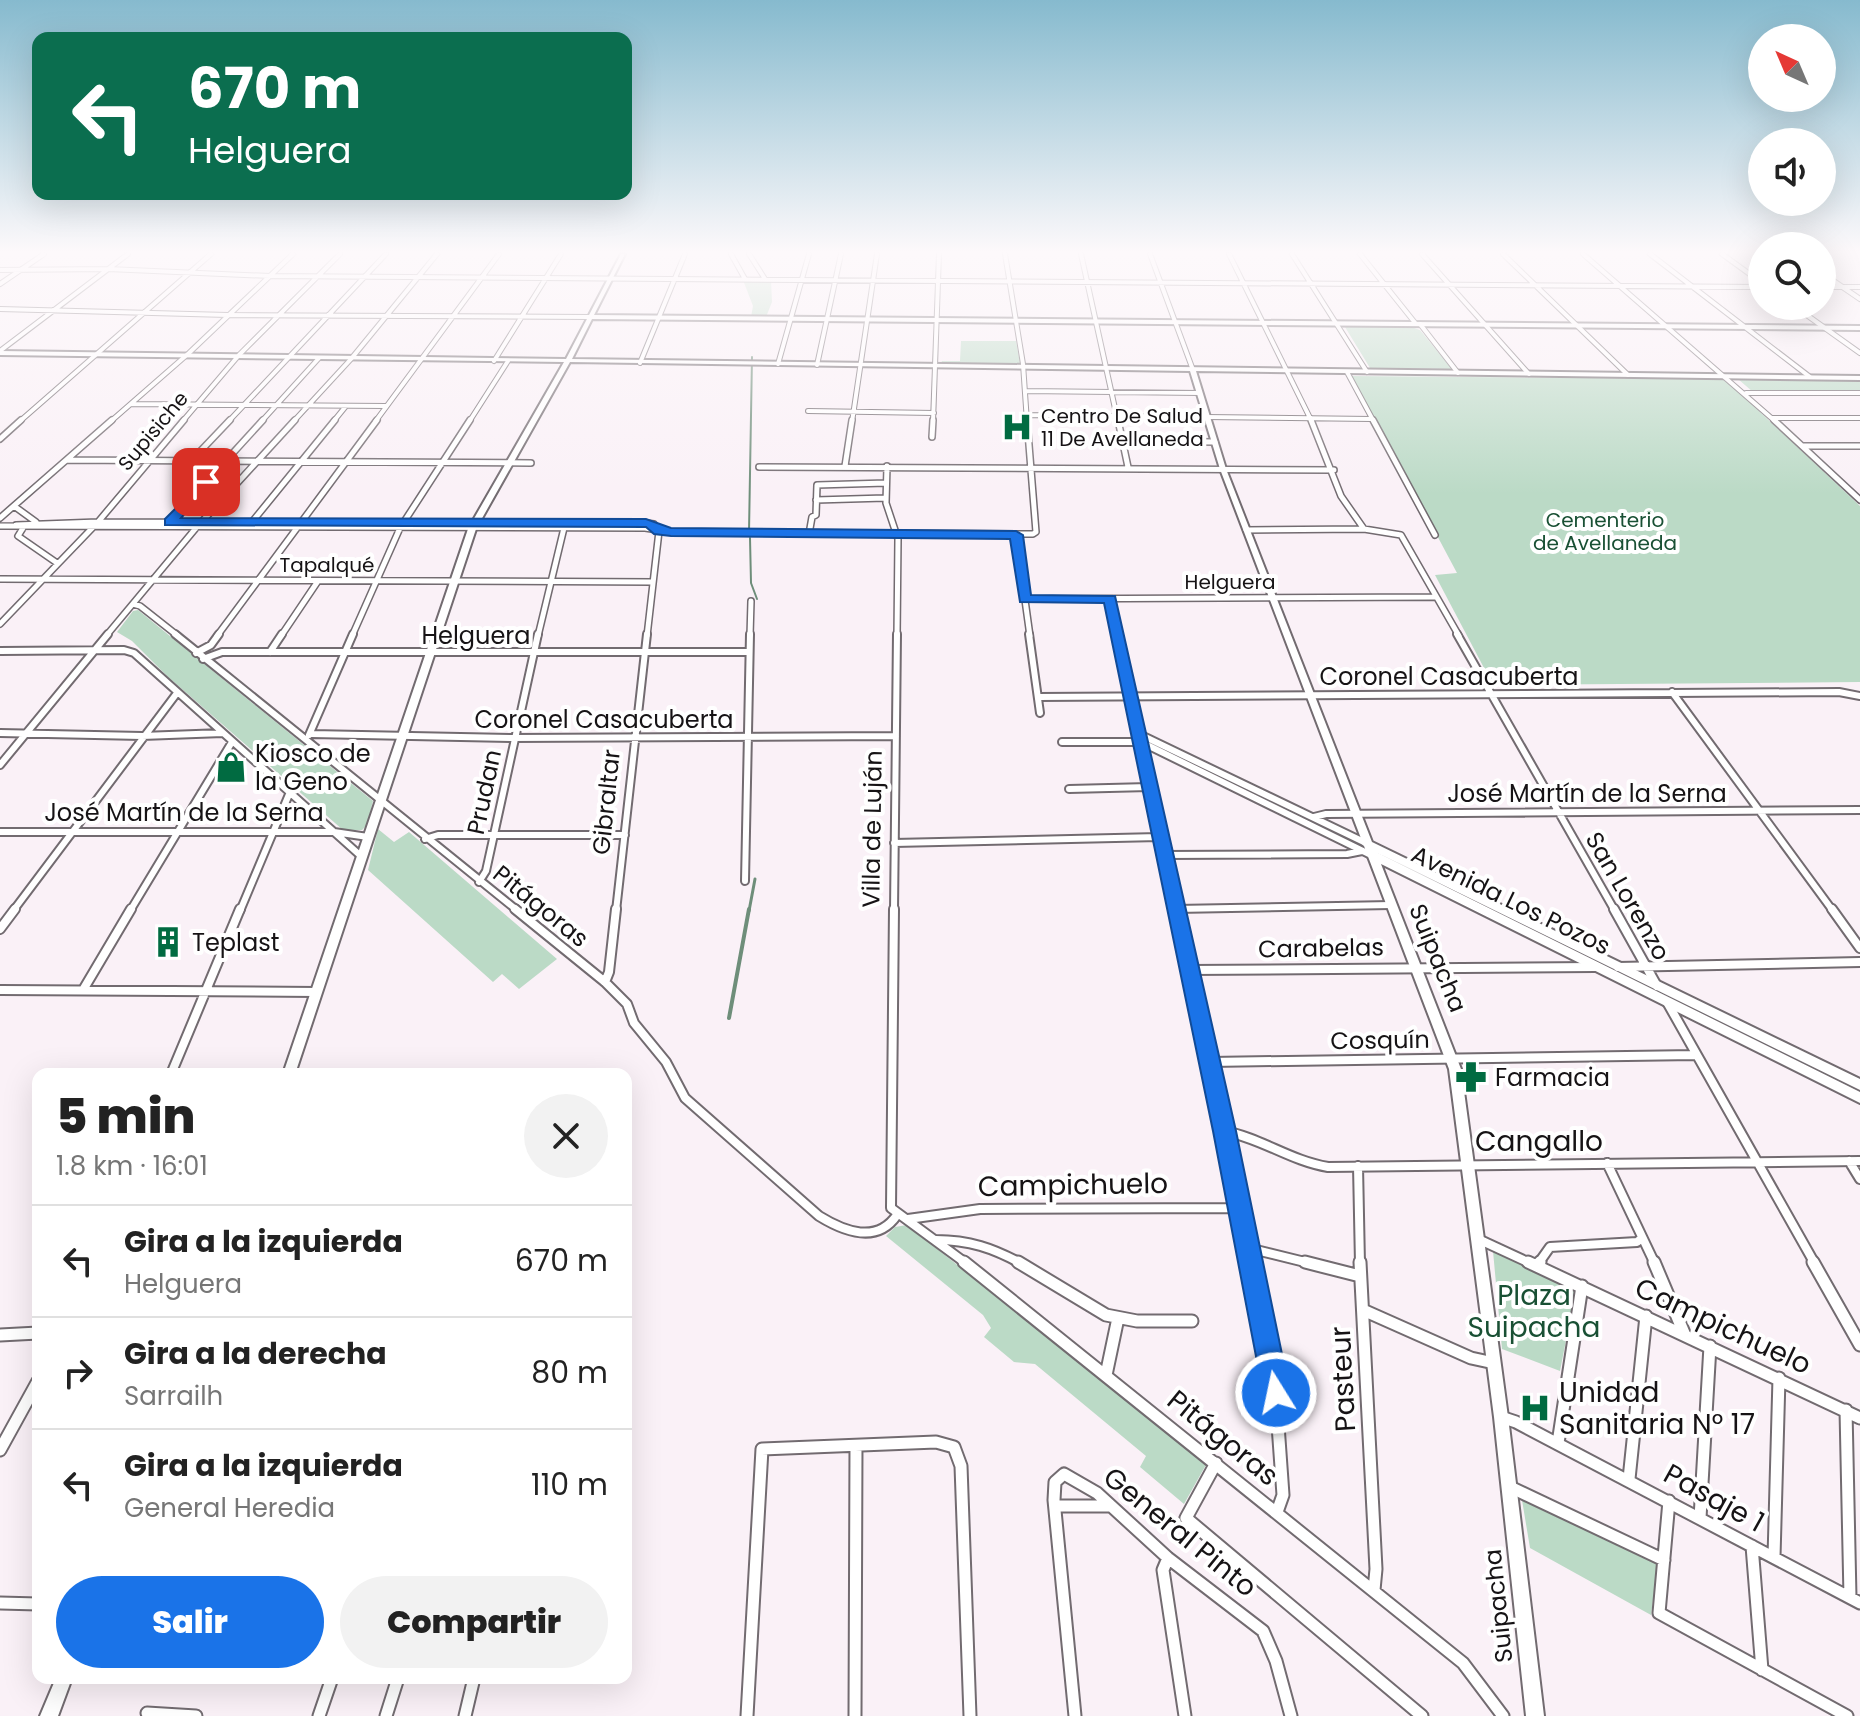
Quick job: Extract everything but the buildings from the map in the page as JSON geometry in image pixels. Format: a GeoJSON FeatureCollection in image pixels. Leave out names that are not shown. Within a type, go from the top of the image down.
{"type":"FeatureCollection","features":[{"type":"Feature","properties":{"kind":"street"},"geometry":{"type":"LineString","coordinates":[[0,352],[22,334]]}},
{"type":"Feature","properties":{"kind":"street"},"geometry":{"type":"LineString","coordinates":[[0,439],[117,334]]}},
{"type":"Feature","properties":{"kind":"street"},"geometry":{"type":"LineString","coordinates":[[0,518],[208,334]]}},
{"type":"Feature","properties":{"kind":"street","name":"Supisiche"},"geometry":{"type":"LineString","coordinates":[[0,624],[98,522],[260,334]]}},
{"type":"Feature","properties":{"kind":"street"},"geometry":{"type":"LineString","coordinates":[[191,461],[312,334]]}},
{"type":"Feature","properties":{"kind":"street"},"geometry":{"type":"LineString","coordinates":[[0,765],[196,528],[371,334]]}},
{"type":"Feature","properties":{"kind":"street"},"geometry":{"type":"LineString","coordinates":[[196,653],[211,645],[440,334]]}},
{"type":"Feature","properties":{"kind":"street"},"geometry":{"type":"LineString","coordinates":[[494,361],[511,334]]}},
{"type":"Feature","properties":{"kind":"street"},"geometry":{"type":"LineString","coordinates":[[291,1068],[474,525],[581,334]]}},
{"type":"Feature","properties":{"kind":"street"},"geometry":{"type":"LineString","coordinates":[[640,363],[652,334]]}},
{"type":"Feature","properties":{"kind":"street"},"geometry":{"type":"LineString","coordinates":[[778,364],[786,334]]}},
{"type":"Feature","properties":{"kind":"street"},"geometry":{"type":"LineString","coordinates":[[817,365],[824,334]]}},
{"type":"Feature","properties":{"kind":"street"},"geometry":{"type":"LineString","coordinates":[[845,466],[864,334]]}},
{"type":"Feature","properties":{"kind":"street"},"geometry":{"type":"LineString","coordinates":[[932,437],[938,334]]}},
{"type":"Feature","properties":{"kind":"street"},"geometry":{"type":"LineString","coordinates":[[0,526],[36,522],[404,521],[809,534],[1035,533],[1028,415],[1018,334]]}},
{"type":"Feature","properties":{"kind":"street"},"geometry":{"type":"LineString","coordinates":[[1099,334],[1128,467]]}},
{"type":"Feature","properties":{"kind":"street","name":"Suipacha"},"geometry":{"type":"LineString","coordinates":[[1179,334],[1223,469],[1356,814],[1366,850],[1453,1059],[1470,1163],[1535,1716]]}},
{"type":"Feature","properties":{"kind":"street"},"geometry":{"type":"LineString","coordinates":[[1270,334],[1334,470],[1341,496],[1364,529]]}},
{"type":"Feature","properties":{"kind":"street"},"geometry":{"type":"LineString","coordinates":[[1343,334],[1367,372]]}},
{"type":"Feature","properties":{"kind":"street"},"geometry":{"type":"LineString","coordinates":[[1426,334],[1458,373]]}},
{"type":"Feature","properties":{"kind":"street"},"geometry":{"type":"LineString","coordinates":[[1494,334],[1529,374]]}},
{"type":"Feature","properties":{"kind":"street"},"geometry":{"type":"LineString","coordinates":[[1586,334],[1628,375]]}},
{"type":"Feature","properties":{"kind":"street"},"geometry":{"type":"LineString","coordinates":[[1678,334],[1730,376],[1860,497]]}},
{"type":"Feature","properties":{"kind":"street"},"geometry":{"type":"LineString","coordinates":[[1755,334],[1810,377]]}},
{"type":"Feature","properties":{"kind":"street"},"geometry":{"type":"LineString","coordinates":[[1834,334],[1860,353]]}},
{"type":"Feature","properties":{"kind":"street"},"geometry":{"type":"LineString","coordinates":[[0,352],[1860,378]]}},
{"type":"Feature","properties":{"kind":"street"},"geometry":{"type":"LineString","coordinates":[[165,528],[319,358]]}},
{"type":"Feature","properties":{"kind":"street"},"geometry":{"type":"LineString","coordinates":[[303,738],[312,734],[400,528],[508,361]]}},
{"type":"Feature","properties":{"kind":"street"},"geometry":{"type":"LineString","coordinates":[[1347,372],[1435,535]]}},
{"type":"Feature","properties":{"kind":"street"},"geometry":{"type":"LineString","coordinates":[[1025,391],[1200,393]]}},
{"type":"Feature","properties":{"kind":"street"},"geometry":{"type":"LineString","coordinates":[[1748,393],[1860,393]]}},
{"type":"Feature","properties":{"kind":"street"},"geometry":{"type":"LineString","coordinates":[[131,404],[386,406]]}},
{"type":"Feature","properties":{"kind":"street"},"geometry":{"type":"LineString","coordinates":[[252,522],[346,406]]}},
{"type":"Feature","properties":{"kind":"street"},"geometry":{"type":"LineString","coordinates":[[808,411],[934,413]]}},
{"type":"Feature","properties":{"kind":"street"},"geometry":{"type":"LineString","coordinates":[[1028,415],[1372,419]]}},
{"type":"Feature","properties":{"kind":"street"},"geometry":{"type":"LineString","coordinates":[[1775,418],[1858,420]]}},
{"type":"Feature","properties":{"kind":"street"},"geometry":{"type":"LineString","coordinates":[[1123,441],[1215,442]]}},
{"type":"Feature","properties":{"kind":"street"},"geometry":{"type":"LineString","coordinates":[[1804,446],[1860,446]]}},
{"type":"Feature","properties":{"kind":"street"},"geometry":{"type":"LineString","coordinates":[[67,460],[531,463]]}},
{"type":"Feature","properties":{"kind":"street","name":"Villa de Luján"},"geometry":{"type":"LineString","coordinates":[[887,466],[885,498],[896,534],[890,1194],[891,1208],[902,1217]]}},
{"type":"Feature","properties":{"kind":"street"},"geometry":{"type":"LineString","coordinates":[[759,467],[1334,470]]}},
{"type":"Feature","properties":{"kind":"street"},"geometry":{"type":"LineString","coordinates":[[809,534],[812,517],[816,515],[817,485],[886,483]]}},
{"type":"Feature","properties":{"kind":"street"},"geometry":{"type":"LineString","coordinates":[[816,500],[885,498]]}},
{"type":"Feature","properties":{"kind":"street"},"geometry":{"type":"LineString","coordinates":[[14,506],[36,522]]}},
{"type":"Feature","properties":{"kind":"street"},"geometry":{"type":"LineString","coordinates":[[10,526],[400,528],[474,525]]}},
{"type":"Feature","properties":{"kind":"street","name":"Prudan"},"geometry":{"type":"LineString","coordinates":[[479,882],[486,871],[513,738],[566,526]]}},
{"type":"Feature","properties":{"kind":"street"},"geometry":{"type":"LineString","coordinates":[[23,528],[18,536],[57,563]]}},
{"type":"Feature","properties":{"kind":"street"},"geometry":{"type":"LineString","coordinates":[[1246,530],[1364,529]]}},
{"type":"Feature","properties":{"kind":"street","name":"San Lorenzo"},"geometry":{"type":"LineString","coordinates":[[1364,529],[1398,533],[1658,986]]}},
{"type":"Feature","properties":{"kind":"street","name":"Gibraltar"},"geometry":{"type":"LineString","coordinates":[[605,982],[609,972],[659,531]]}},
{"type":"Feature","properties":{"kind":"street"},"geometry":{"type":"LineString","coordinates":[[1016,535],[1040,713]]}},
{"type":"Feature","properties":{"kind":"street","name":"Tapalqué"},"geometry":{"type":"LineString","coordinates":[[0,579],[653,582]]}},
{"type":"Feature","properties":{"kind":"street"},"geometry":{"type":"LineString","coordinates":[[270,652],[318,581]]}},
{"type":"Feature","properties":{"kind":"street","name":"Helguera"},"geometry":{"type":"LineString","coordinates":[[1025,599],[1435,597]]}},
{"type":"Feature","properties":{"kind":"street"},"geometry":{"type":"LineString","coordinates":[[1110,599],[1210,1062],[1276,1393],[1283,1495],[1277,1512]]}},
{"type":"Feature","properties":{"kind":"street"},"geometry":{"type":"LineString","coordinates":[[745,881],[751,601]]}},
{"type":"Feature","properties":{"kind":"street","name":"Pitágoras"},"geometry":{"type":"LineString","coordinates":[[133,604],[140,606],[605,982],[627,1004],[634,1023],[666,1062],[690,1105],[819,1216],[845,1229],[864,1233],[888,1228],[902,1217],[936,1240],[1463,1663],[1503,1716]]}},
{"type":"Feature","properties":{"kind":"street"},"geometry":{"type":"LineString","coordinates":[[0,651],[130,650],[362,857]]}},
{"type":"Feature","properties":{"kind":"street","name":"Helguera"},"geometry":{"type":"LineString","coordinates":[[203,659],[222,652],[749,652]]}},
{"type":"Feature","properties":{"kind":"street"},"geometry":{"type":"LineString","coordinates":[[1672,692],[1860,948]]}},
{"type":"Feature","properties":{"kind":"street","name":"Coronel Casacuberta"},"geometry":{"type":"LineString","coordinates":[[1038,697],[1672,692],[1839,692],[1858,697]]}},
{"type":"Feature","properties":{"kind":"street"},"geometry":{"type":"LineString","coordinates":[[0,929],[177,693]]}},
{"type":"Feature","properties":{"kind":"street"},"geometry":{"type":"LineString","coordinates":[[0,733],[142,736],[223,733]]}},
{"type":"Feature","properties":{"kind":"street","name":"Coronel Casacuberta"},"geometry":{"type":"LineString","coordinates":[[312,734],[513,738],[896,736]]}},
{"type":"Feature","properties":{"kind":"street"},"geometry":{"type":"LineString","coordinates":[[1062,742],[1140,738]]}},
{"type":"Feature","properties":{"kind":"street","name":"Avenida Los Pozos"},"geometry":{"type":"LineString","coordinates":[[1140,738],[1314,817],[1366,850],[1658,986],[1860,1085]]}},
{"type":"Feature","properties":{"kind":"street","name":"Avenida Los Pozos"},"geometry":{"type":"LineString","coordinates":[[1140,738],[1860,1098]]}},
{"type":"Feature","properties":{"kind":"street"},"geometry":{"type":"LineString","coordinates":[[83,990],[232,742]]}},
{"type":"Feature","properties":{"kind":"street"},"geometry":{"type":"LineString","coordinates":[[1069,789],[1149,787]]}},
{"type":"Feature","properties":{"kind":"street"},"geometry":{"type":"LineString","coordinates":[[174,1068],[290,792]]}},
{"type":"Feature","properties":{"kind":"street","name":"José Martín de la Serna"},"geometry":{"type":"LineString","coordinates":[[1314,817],[1326,814],[1860,810]]}},
{"type":"Feature","properties":{"kind":"street","name":"José Martín de la Serna"},"geometry":{"type":"LineString","coordinates":[[0,832],[334,832],[368,837]]}},
{"type":"Feature","properties":{"kind":"street"},"geometry":{"type":"LineString","coordinates":[[425,839],[438,835],[625,835]]}},
{"type":"Feature","properties":{"kind":"street"},"geometry":{"type":"LineString","coordinates":[[894,843],[1159,837]]}},
{"type":"Feature","properties":{"kind":"street"},"geometry":{"type":"LineString","coordinates":[[1164,855],[1347,854],[1366,850]]}},
{"type":"Feature","properties":{"kind":"street"},"geometry":{"type":"LineString","coordinates":[[1176,909],[1391,905]]}},
{"type":"Feature","properties":{"kind":"street"},"geometry":{"type":"LineString","coordinates":[[1617,967],[1644,964],[1860,962]]}},
{"type":"Feature","properties":{"kind":"street","name":"Carabelas"},"geometry":{"type":"LineString","coordinates":[[1189,970],[1415,966],[1597,968]]}},
{"type":"Feature","properties":{"kind":"street"},"geometry":{"type":"LineString","coordinates":[[0,990],[317,992]]}},
{"type":"Feature","properties":{"kind":"street"},"geometry":{"type":"LineString","coordinates":[[1667,1002],[1860,1345]]}},
{"type":"Feature","properties":{"kind":"street","name":"Cosquín"},"geometry":{"type":"LineString","coordinates":[[1210,1062],[1695,1055]]}},
{"type":"Feature","properties":{"kind":"street","name":"Cangallo"},"geometry":{"type":"LineString","coordinates":[[1224,1131],[1243,1134],[1311,1165],[1855,1161]]}},
{"type":"Feature","properties":{"kind":"street"},"geometry":{"type":"LineString","coordinates":[[1855,1161],[1860,1179]]}},
{"type":"Feature","properties":{"kind":"street"},"geometry":{"type":"LineString","coordinates":[[1607,1163],[1684,1333]]}},
{"type":"Feature","properties":{"kind":"street","name":"Pasteur"},"geometry":{"type":"LineString","coordinates":[[1358,1166],[1360,1276],[1376,1569],[1374,1590]]}},
{"type":"Feature","properties":{"kind":"street","name":"Campichuelo"},"geometry":{"type":"LineString","coordinates":[[902,1217],[980,1209],[1239,1208]]}},
{"type":"Feature","properties":{"kind":"street"},"geometry":{"type":"LineString","coordinates":[[936,1240],[957,1238],[983,1244],[1102,1313],[1118,1318],[1192,1321]]}},
{"type":"Feature","properties":{"kind":"street"},"geometry":{"type":"LineString","coordinates":[[1537,1266],[1550,1247],[1637,1242],[1642,1238]]}},
{"type":"Feature","properties":{"kind":"street","name":"Campichuelo"},"geometry":{"type":"LineString","coordinates":[[1478,1239],[1860,1418]]}},
{"type":"Feature","properties":{"kind":"street"},"geometry":{"type":"LineString","coordinates":[[1248,1248],[1360,1276]]}},
{"type":"Feature","properties":{"kind":"street"},"geometry":{"type":"LineString","coordinates":[[1558,1443],[1582,1286]]}},
{"type":"Feature","properties":{"kind":"street"},"geometry":{"type":"LineString","coordinates":[[1363,1310],[1471,1358],[1494,1363]]}},
{"type":"Feature","properties":{"kind":"street"},"geometry":{"type":"LineString","coordinates":[[1629,1479],[1646,1316]]}},
{"type":"Feature","properties":{"kind":"street"},"geometry":{"type":"LineString","coordinates":[[1106,1375],[1118,1318]]}},
{"type":"Feature","properties":{"kind":"street"},"geometry":{"type":"LineString","coordinates":[[0,1335],[32,1333]]}},
{"type":"Feature","properties":{"kind":"street"},"geometry":{"type":"LineString","coordinates":[[1700,1518],[1710,1346]]}},
{"type":"Feature","properties":{"kind":"street"},"geometry":{"type":"LineString","coordinates":[[1774,1557],[1779,1378]]}},
{"type":"Feature","properties":{"kind":"street"},"geometry":{"type":"LineString","coordinates":[[0,1450],[32,1392]]}},
{"type":"Feature","properties":{"kind":"street"},"geometry":{"type":"LineString","coordinates":[[1846,1410],[1855,1600]]}},
{"type":"Feature","properties":{"kind":"street","name":"Pasaje 1"},"geometry":{"type":"LineString","coordinates":[[1501,1417],[1629,1479],[1855,1600]]}},
{"type":"Feature","properties":{"kind":"street"},"geometry":{"type":"LineString","coordinates":[[747,1716],[762,1449],[936,1442],[954,1447],[961,1466],[970,1716]]}},
{"type":"Feature","properties":{"kind":"street"},"geometry":{"type":"LineString","coordinates":[[855,1716],[856,1446]]}},
{"type":"Feature","properties":{"kind":"street"},"geometry":{"type":"LineString","coordinates":[[1216,1463],[1186,1518],[1422,1716]]}},
{"type":"Feature","properties":{"kind":"street","name":"General Pinto"},"geometry":{"type":"LineString","coordinates":[[1055,1506],[1055,1482],[1064,1474],[1111,1506],[1168,1558],[1256,1624],[1269,1643],[1291,1716]]}},
{"type":"Feature","properties":{"kind":"street"},"geometry":{"type":"LineString","coordinates":[[1510,1487],[1664,1560]]}},
{"type":"Feature","properties":{"kind":"street"},"geometry":{"type":"LineString","coordinates":[[1669,1501],[1659,1613],[1847,1716]]}},
{"type":"Feature","properties":{"kind":"street"},"geometry":{"type":"LineString","coordinates":[[1075,1716],[1055,1506],[1111,1506]]}},
{"type":"Feature","properties":{"kind":"street"},"geometry":{"type":"LineString","coordinates":[[1752,1546],[1762,1670]]}},
{"type":"Feature","properties":{"kind":"street"},"geometry":{"type":"LineString","coordinates":[[1168,1558],[1163,1570],[1185,1716]]}},
{"type":"Feature","properties":{"kind":"street"},"geometry":{"type":"LineString","coordinates":[[0,1603],[32,1604]]}},
{"type":"Feature","properties":{"kind":"street"},"geometry":{"type":"LineString","coordinates":[[49,1716],[62,1684]]}},
{"type":"Feature","properties":{"kind":"street"},"geometry":{"type":"LineString","coordinates":[[319,1716],[330,1684]]}},
{"type":"Feature","properties":{"kind":"street"},"geometry":{"type":"LineString","coordinates":[[386,1716],[396,1684]]}},
{"type":"Feature","properties":{"kind":"street"},"geometry":{"type":"LineString","coordinates":[[465,1716],[473,1684]]}},
{"type":"Feature","properties":{"kind":"street"},"geometry":{"type":"LineString","coordinates":[[147,1713],[196,1716]]}},
{"type":"Feature","properties":{"kind":"green space"},"geometry":{"type":"Polygon","coordinates":[[[1349,334],[1423,334],[1452,369],[1370,368],[1349,334]]]}},
{"type":"Feature","properties":{"kind":"green space"},"geometry":{"type":"Polygon","coordinates":[[[961,341],[1016,341],[1020,363],[1016,366],[941,363],[960,361],[961,341]]]}},
{"type":"Feature","properties":{"kind":"green space","name":"Cementerio de Avellaneda"},"geometry":{"type":"Polygon","coordinates":[[[1352,376],[1725,379],[1860,506],[1860,682],[1493,685],[1435,575],[1457,573],[1352,376]]]}},
{"type":"Feature","properties":{"kind":"green space"},"geometry":{"type":"Polygon","coordinates":[[[1738,379],[1860,380],[1860,391],[1753,392],[1738,379]]]}},
{"type":"Feature","properties":{"kind":"green space"},"geometry":{"type":"Polygon","coordinates":[[[138,610],[373,801],[367,825],[362,830],[343,830],[167,676],[132,641],[117,632],[133,611],[138,610]]]}},
{"type":"Feature","properties":{"kind":"green space"},"geometry":{"type":"Polygon","coordinates":[[[378,829],[394,842],[409,832],[557,959],[519,989],[502,974],[493,982],[368,870],[378,829]]]}},
{"type":"Feature","properties":{"kind":"green space"},"geometry":{"type":"Polygon","coordinates":[[[907,1225],[1207,1463],[1184,1504],[1140,1467],[1146,1456],[1035,1364],[1014,1362],[984,1337],[991,1328],[983,1315],[886,1236],[895,1227],[907,1225]]]}},
{"type":"Feature","properties":{"kind":"green space","name":"Plaza Suipacha"},"geometry":{"type":"Polygon","coordinates":[[[1493,1251],[1576,1289],[1560,1371],[1502,1349],[1493,1251]]]}},
{"type":"Feature","properties":{"kind":"green space"},"geometry":{"type":"Polygon","coordinates":[[[1522,1500],[1612,1538],[1658,1562],[1651,1615],[1530,1548],[1522,1500]]]}},
{"type":"Feature","properties":{"kind":"waterway"},"geometry":{"type":"LineString","coordinates":[[749,532],[752,357]]}},
{"type":"Feature","properties":{"kind":"waterway"},"geometry":{"type":"LineString","coordinates":[[750,538],[751,583],[757,599]]}},
{"type":"Feature","properties":{"kind":"waterway"},"geometry":{"type":"LineString","coordinates":[[749,911],[755,879]]}},
{"type":"Feature","properties":{"kind":"waterway"},"geometry":{"type":"LineString","coordinates":[[729,1018],[749,909]]}},
{"type":"Feature","properties":{"kind":"place","name":"Centro De Salud 11 De Avellaneda"},"geometry":{"type":"Point","coordinates":[1017,427]}},
{"type":"Feature","properties":{"kind":"place","name":"Kiosco de la Geno"},"geometry":{"type":"Point","coordinates":[231,767]}},
{"type":"Feature","properties":{"kind":"place","name":"Teplast"},"geometry":{"type":"Point","coordinates":[168,942]}},
{"type":"Feature","properties":{"kind":"place","name":"Farmacia"},"geometry":{"type":"Point","coordinates":[1471,1077]}},
{"type":"Feature","properties":{"kind":"place","name":"Unidad Sanitaria N° 17"},"geometry":{"type":"Point","coordinates":[1535,1408]}},
{"type":"Feature","properties":{"kind":"route"},"geometry":{"type":"LineString","coordinates":[[206,482],[170,522],[646,523],[654,524],[659,531],[671,532],[1016,535],[1025,599],[1110,599],[1224,1131],[1276,1393]]}}]}
